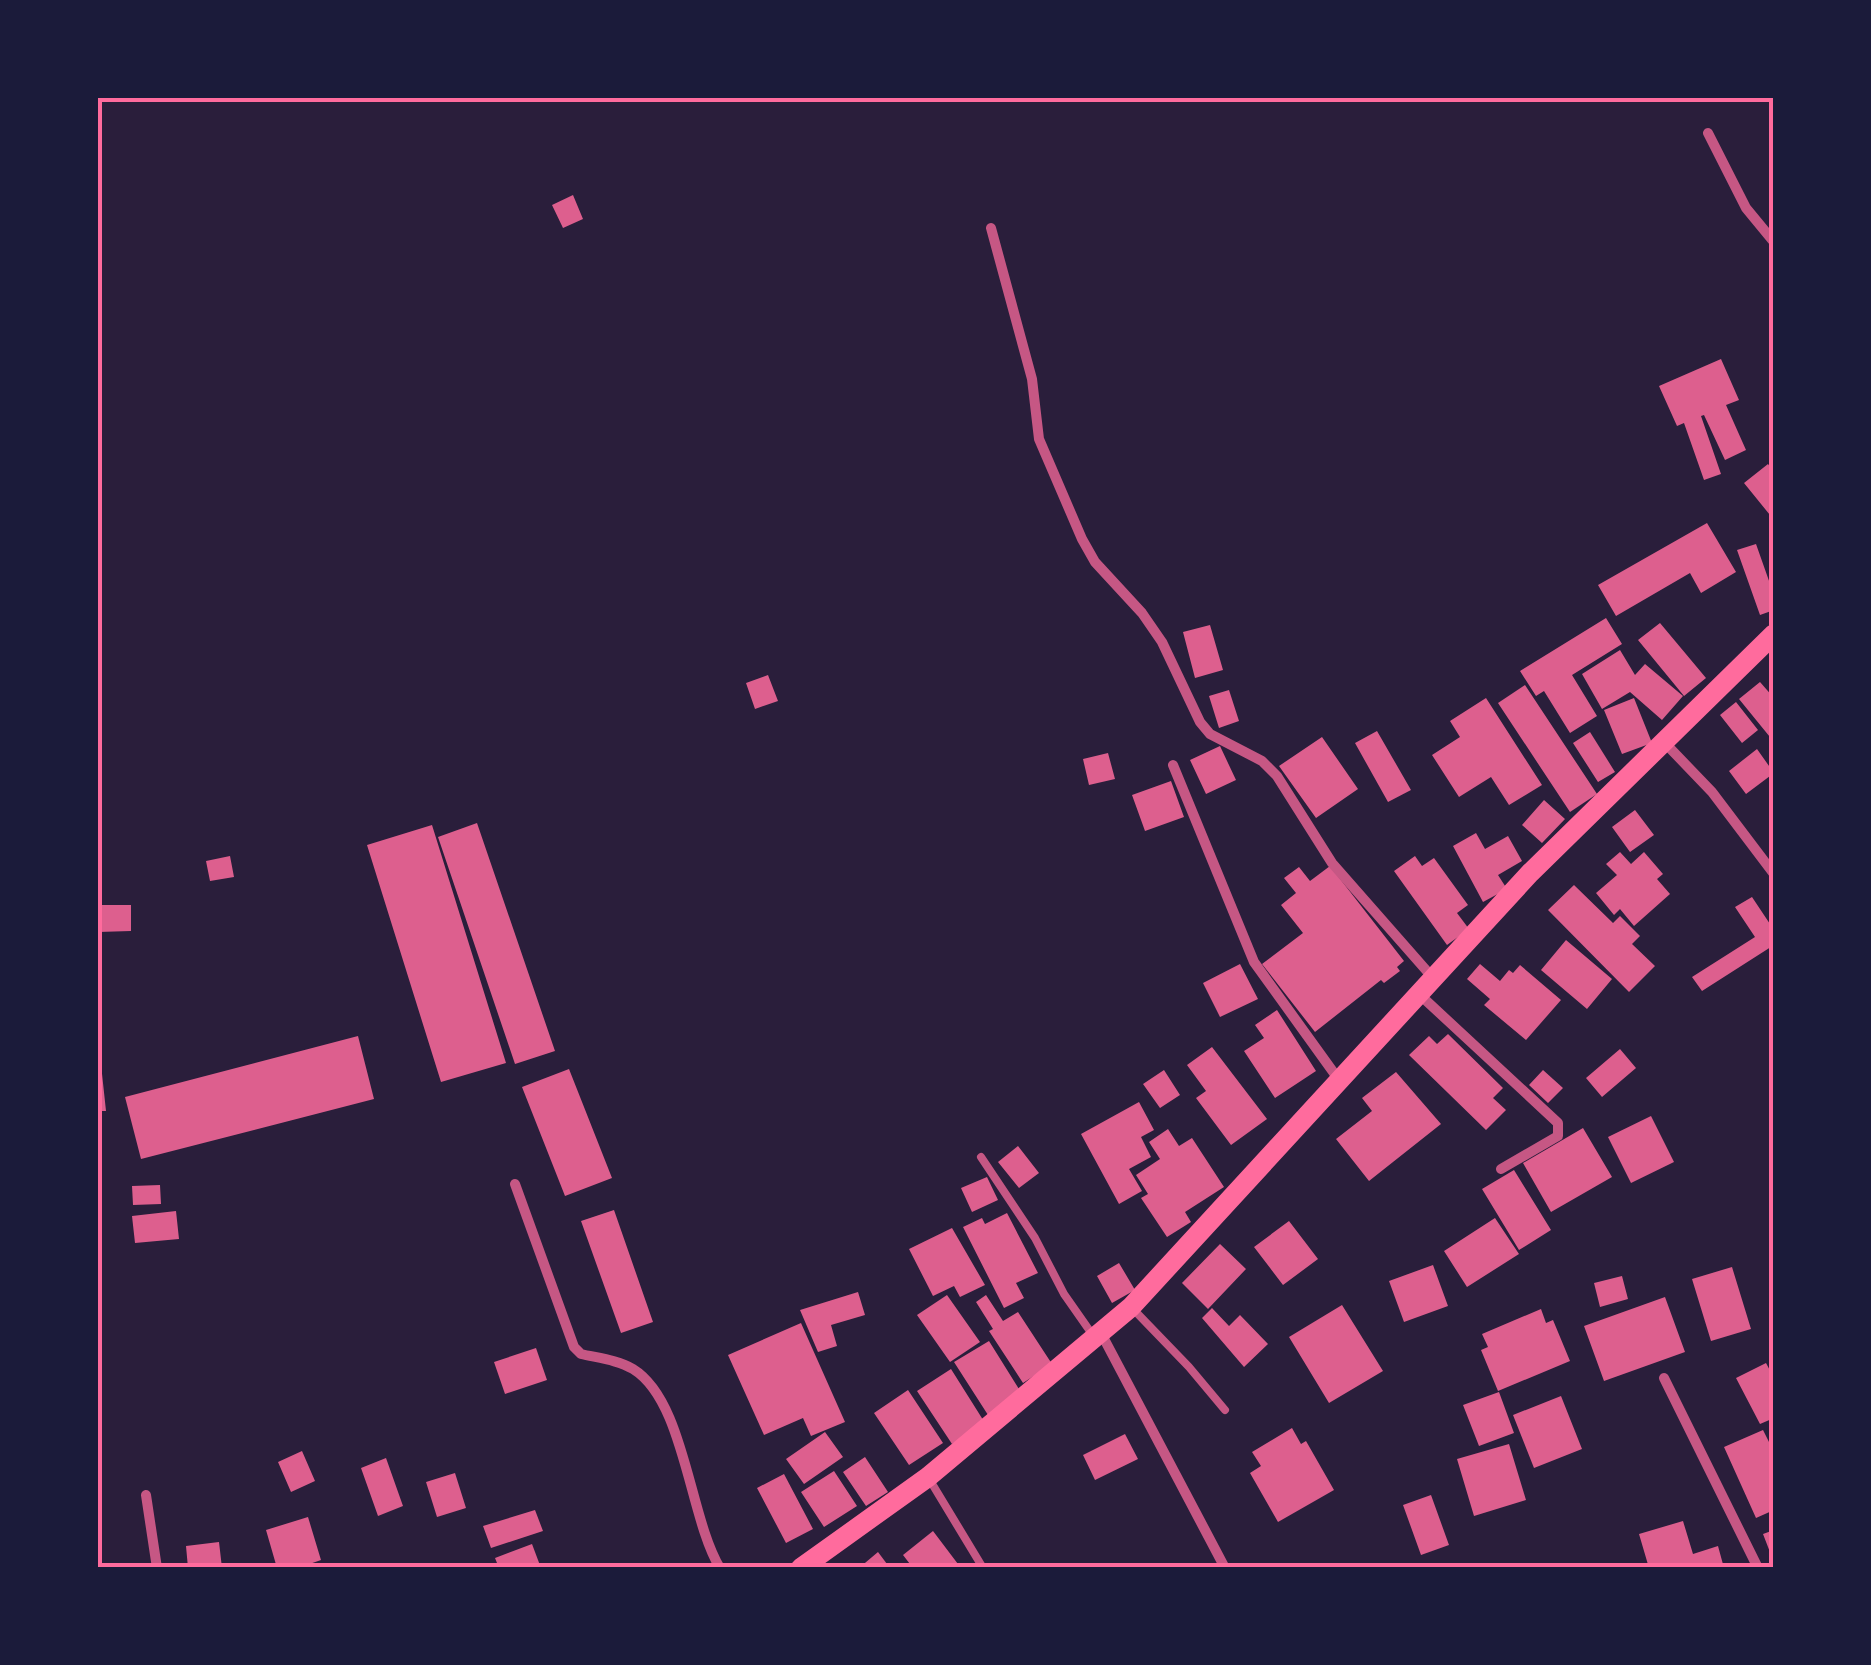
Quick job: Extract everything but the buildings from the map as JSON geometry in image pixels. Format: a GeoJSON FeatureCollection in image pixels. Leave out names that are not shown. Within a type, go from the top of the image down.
{"type":"FeatureCollection","features":[{"type":"Feature","properties":{"kind":"main road"},"geometry":{"type":"LineString","coordinates":[[802,1567],[928,1477],[1131,1307],[1530,873],[1774,634]]}},
{"type":"Feature","properties":{"kind":"street"},"geometry":{"type":"LineString","coordinates":[[1708,133],[1746,208],[1774,242]]}},
{"type":"Feature","properties":{"kind":"street"},"geometry":{"type":"LineString","coordinates":[[991,228],[1032,380],[1039,438],[1095,562],[1142,613],[1162,642],[1200,722],[1210,734],[1262,761],[1277,776],[1332,864],[1426,986],[1558,1123],[1558,1136],[1501,1169]]}},
{"type":"Feature","properties":{"kind":"street"},"geometry":{"type":"LineString","coordinates":[[1664,742],[1721,803],[1774,874]]}},
{"type":"Feature","properties":{"kind":"street"},"geometry":{"type":"LineString","coordinates":[[1173,765],[1254,962],[1339,1080]]}},
{"type":"Feature","properties":{"kind":"street"},"geometry":{"type":"LineString","coordinates":[[514,1184],[574,1347],[581,1354],[634,1370],[652,1386],[676,1435],[703,1532],[720,1568]]}},
{"type":"Feature","properties":{"kind":"street"},"geometry":{"type":"LineString","coordinates":[[1098,1335],[1225,1568]]}},
{"type":"Feature","properties":{"kind":"street"},"geometry":{"type":"LineString","coordinates":[[1664,1378],[1758,1568]]}},
{"type":"Feature","properties":{"kind":"street"},"geometry":{"type":"LineString","coordinates":[[146,1495],[157,1568]]}},
{"type":"Feature","properties":{"kind":"lane"},"geometry":{"type":"LineString","coordinates":[[981,1157],[1035,1238],[1064,1294],[1098,1335]]}},
{"type":"Feature","properties":{"kind":"lane"},"geometry":{"type":"LineString","coordinates":[[1131,1307],[1189,1366],[1225,1410]]}},
{"type":"Feature","properties":{"kind":"lane"},"geometry":{"type":"LineString","coordinates":[[928,1477],[983,1568]]}},
{"type":"Feature","properties":{"kind":"shaded area"},"geometry":{"type":"Polygon","coordinates":[[[98,98],[1773,98],[1773,1567],[98,1567],[98,98]]]}}]}
